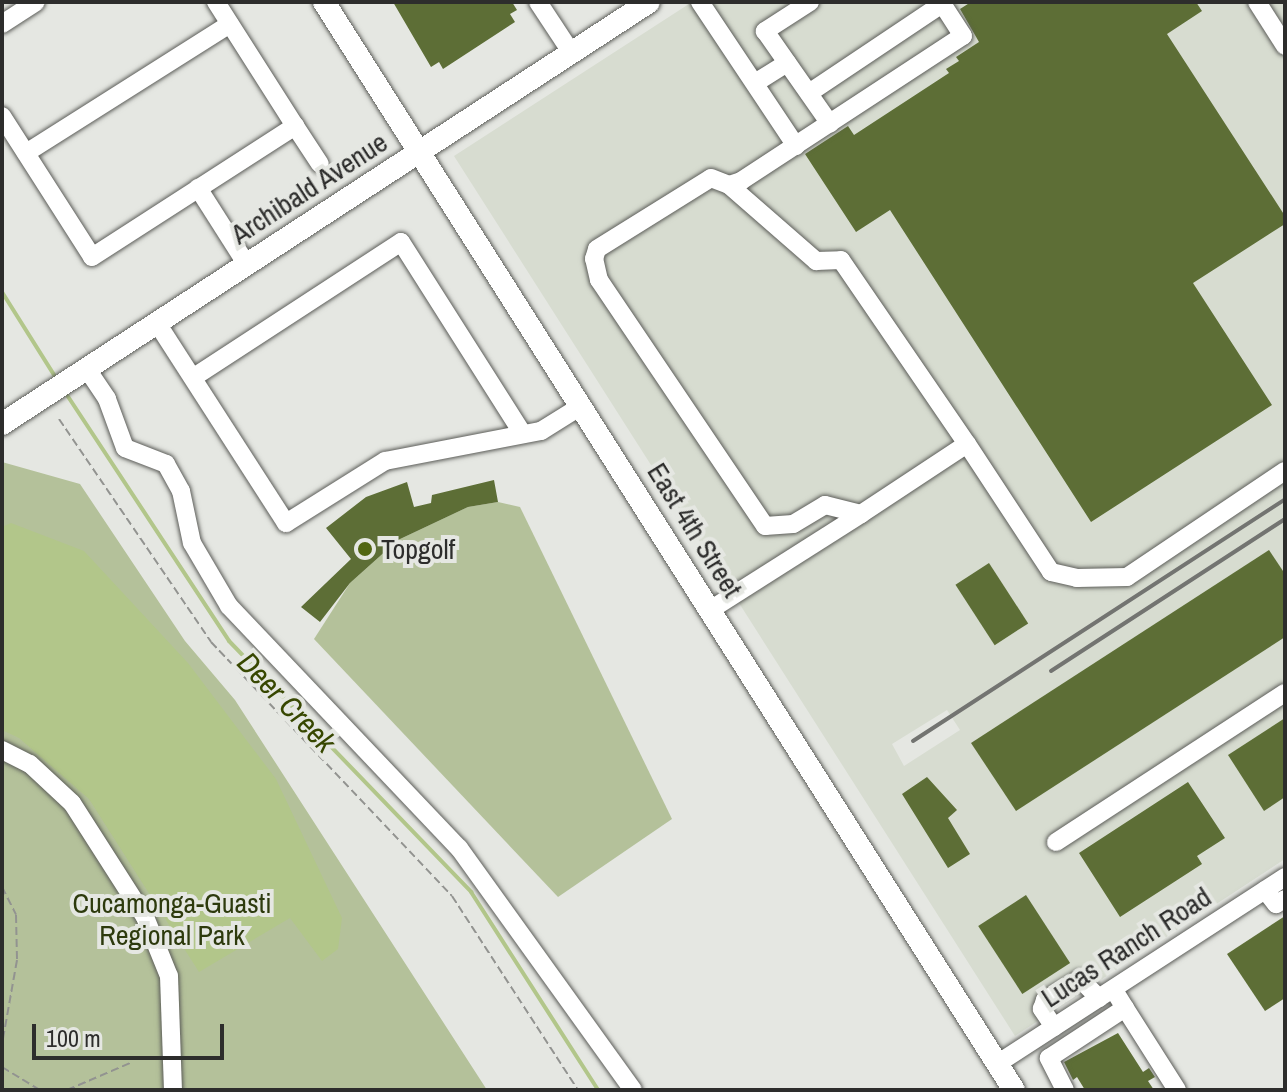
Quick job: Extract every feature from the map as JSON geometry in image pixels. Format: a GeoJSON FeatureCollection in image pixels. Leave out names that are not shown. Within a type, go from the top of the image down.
{"type":"FeatureCollection","features":[{"type":"Feature","properties":{"kind":"main road","name":"East 4th Street"},"geometry":{"type":"LineString","coordinates":[[324,2],[1014,1090]]}},
{"type":"Feature","properties":{"kind":"main road","name":"Archibald Avenue"},"geometry":{"type":"LineString","coordinates":[[2,424],[649,2]]}},
{"type":"Feature","properties":{"kind":"street"},"geometry":{"type":"LineString","coordinates":[[2,24],[36,2]]}},
{"type":"Feature","properties":{"kind":"street"},"geometry":{"type":"LineString","coordinates":[[216,2],[320,164]]}},
{"type":"Feature","properties":{"kind":"street"},"geometry":{"type":"LineString","coordinates":[[538,2],[571,52]]}},
{"type":"Feature","properties":{"kind":"street"},"geometry":{"type":"LineString","coordinates":[[700,2],[796,146]]}},
{"type":"Feature","properties":{"kind":"street"},"geometry":{"type":"LineString","coordinates":[[810,2],[765,31],[830,124]]}},
{"type":"Feature","properties":{"kind":"street"},"geometry":{"type":"LineString","coordinates":[[1257,2],[1285,46]]}},
{"type":"Feature","properties":{"kind":"street"},"geometry":{"type":"LineString","coordinates":[[729,185],[796,146],[963,36],[942,3],[809,93]]}},
{"type":"Feature","properties":{"kind":"street"},"geometry":{"type":"LineString","coordinates":[[26,153],[230,24]]}},
{"type":"Feature","properties":{"kind":"street"},"geometry":{"type":"LineString","coordinates":[[755,83],[787,63]]}},
{"type":"Feature","properties":{"kind":"street"},"geometry":{"type":"LineString","coordinates":[[2,116],[92,257],[295,126]]}},
{"type":"Feature","properties":{"kind":"street"},"geometry":{"type":"LineString","coordinates":[[861,514],[825,505],[793,524],[765,526],[599,280],[593,267],[597,249],[711,178],[729,185],[816,261],[841,260],[1051,572],[1077,578],[1127,577],[1285,471]]}},
{"type":"Feature","properties":{"kind":"street"},"geometry":{"type":"LineString","coordinates":[[198,188],[247,265]]}},
{"type":"Feature","properties":{"kind":"street"},"geometry":{"type":"LineString","coordinates":[[194,377],[401,242],[523,434]]}},
{"type":"Feature","properties":{"kind":"street"},"geometry":{"type":"LineString","coordinates":[[157,323],[286,523],[385,461],[541,431],[581,406]]}},
{"type":"Feature","properties":{"kind":"street"},"geometry":{"type":"LineString","coordinates":[[80,374],[107,399],[125,448],[166,464],[181,491],[192,543],[229,606],[459,848],[633,1090]]}},
{"type":"Feature","properties":{"kind":"street"},"geometry":{"type":"LineString","coordinates":[[710,610],[967,444]]}},
{"type":"Feature","properties":{"kind":"street"},"geometry":{"type":"LineString","coordinates":[[1056,842],[1285,693]]}},
{"type":"Feature","properties":{"kind":"street"},"geometry":{"type":"LineString","coordinates":[[2,750],[30,764],[72,803],[145,917],[169,976],[173,1090]]}},
{"type":"Feature","properties":{"kind":"street","name":"Lucas Ranch Road"},"geometry":{"type":"LineString","coordinates":[[997,1064],[1285,877]]}},
{"type":"Feature","properties":{"kind":"street"},"geometry":{"type":"LineString","coordinates":[[1265,890],[1276,904],[1285,899]]}},
{"type":"Feature","properties":{"kind":"street"},"geometry":{"type":"LineString","coordinates":[[1054,1027],[1042,1009],[1045,1000],[1080,979],[1125,1008],[1177,1090]]}},
{"type":"Feature","properties":{"kind":"street"},"geometry":{"type":"LineString","coordinates":[[1065,1090],[1049,1058],[1125,1008]]}},
{"type":"Feature","properties":{"kind":"path"},"geometry":{"type":"LineString","coordinates":[[59,419],[211,642],[452,896],[578,1090]]}},
{"type":"Feature","properties":{"kind":"path"},"geometry":{"type":"LineString","coordinates":[[2,887],[16,915],[17,960],[2,1044]]}},
{"type":"Feature","properties":{"kind":"path"},"geometry":{"type":"LineString","coordinates":[[67,1090],[130,1063]]}},
{"type":"Feature","properties":{"kind":"path"},"geometry":{"type":"LineString","coordinates":[[2,1067],[40,1090]]}},
{"type":"Feature","properties":{"kind":"shaded area"},"geometry":{"type":"Polygon","coordinates":[[[692,2],[1285,2],[1285,859],[1015,1036],[454,156],[692,2]],[[947,710],[892,744],[904,766],[960,730],[947,710]]]}},
{"type":"Feature","properties":{"kind":"shaded area"},"geometry":{"type":"Polygon","coordinates":[[[11,523],[84,551],[188,663],[276,779],[342,918],[338,949],[322,961],[290,918],[199,972],[89,799],[19,738],[2,730],[2,527],[11,523]]]}},
{"type":"Feature","properties":{"kind":"green space","name":"Cucamonga-Guasti Regional Park"},"geometry":{"type":"Polygon","coordinates":[[[2,462],[80,484],[185,641],[235,700],[487,1090],[2,1090],[2,462]]]}},
{"type":"Feature","properties":{"kind":"green space"},"geometry":{"type":"Polygon","coordinates":[[[498,502],[520,507],[672,819],[558,897],[314,639],[350,583],[398,540],[468,507],[498,502]]]}},
{"type":"Feature","properties":{"kind":"building"},"geometry":{"type":"Polygon","coordinates":[[[393,2],[512,2],[517,10],[510,14],[515,22],[443,69],[439,62],[431,67],[393,2]]]}},
{"type":"Feature","properties":{"kind":"building"},"geometry":{"type":"Polygon","coordinates":[[[971,2],[1196,2],[1202,11],[1167,34],[1285,216],[1285,224],[1193,283],[1272,405],[1091,522],[890,210],[856,232],[805,154],[848,126],[854,135],[949,73],[946,69],[959,61],[956,57],[979,42],[960,9],[971,2]]]}},
{"type":"Feature","properties":{"kind":"building","name":"Topgolf"},"geometry":{"type":"Polygon","coordinates":[[[494,480],[498,502],[468,507],[398,540],[350,583],[320,622],[301,607],[351,559],[326,528],[366,497],[407,482],[414,507],[431,503],[432,495],[494,480]]]}},
{"type":"Feature","properties":{"kind":"building"},"geometry":{"type":"Polygon","coordinates":[[[1269,550],[1285,574],[1285,637],[1016,811],[971,743],[1269,550]]]}},
{"type":"Feature","properties":{"kind":"building"},"geometry":{"type":"Polygon","coordinates":[[[989,563],[1028,623],[995,645],[955,585],[989,563]]]}},
{"type":"Feature","properties":{"kind":"building"},"geometry":{"type":"Polygon","coordinates":[[[1285,718],[1285,797],[1264,811],[1228,755],[1285,718]]]}},
{"type":"Feature","properties":{"kind":"building"},"geometry":{"type":"Polygon","coordinates":[[[927,777],[957,810],[948,818],[970,854],[948,868],[902,794],[927,777]]]}},
{"type":"Feature","properties":{"kind":"building"},"geometry":{"type":"Polygon","coordinates":[[[1188,782],[1225,838],[1197,856],[1202,864],[1120,917],[1079,853],[1188,782]]]}},
{"type":"Feature","properties":{"kind":"building"},"geometry":{"type":"Polygon","coordinates":[[[1026,895],[1070,963],[1022,994],[978,926],[1026,895]]]}},
{"type":"Feature","properties":{"kind":"building"},"geometry":{"type":"Polygon","coordinates":[[[1285,916],[1285,998],[1265,1011],[1227,954],[1285,916]]]}},
{"type":"Feature","properties":{"kind":"building"},"geometry":{"type":"Polygon","coordinates":[[[1118,1033],[1143,1072],[1149,1068],[1155,1077],[1148,1081],[1154,1090],[1085,1090],[1077,1077],[1073,1080],[1064,1062],[1118,1033]]]}},
{"type":"Feature","properties":{"kind":"waterway","name":"Deer Creek"},"geometry":{"type":"LineString","coordinates":[[2,292],[56,378]]}},
{"type":"Feature","properties":{"kind":"waterway","name":"Deer Creek"},"geometry":{"type":"LineString","coordinates":[[65,392],[229,641],[471,892],[598,1090]]}},
{"type":"Feature","properties":{"kind":"railway"},"geometry":{"type":"LineString","coordinates":[[913,741],[1285,499]]}},
{"type":"Feature","properties":{"kind":"railway"},"geometry":{"type":"LineString","coordinates":[[1051,671],[1285,519]]}},
{"type":"Feature","properties":{"kind":"place","name":"Topgolf"},"geometry":{"type":"Point","coordinates":[365,549]}}]}
